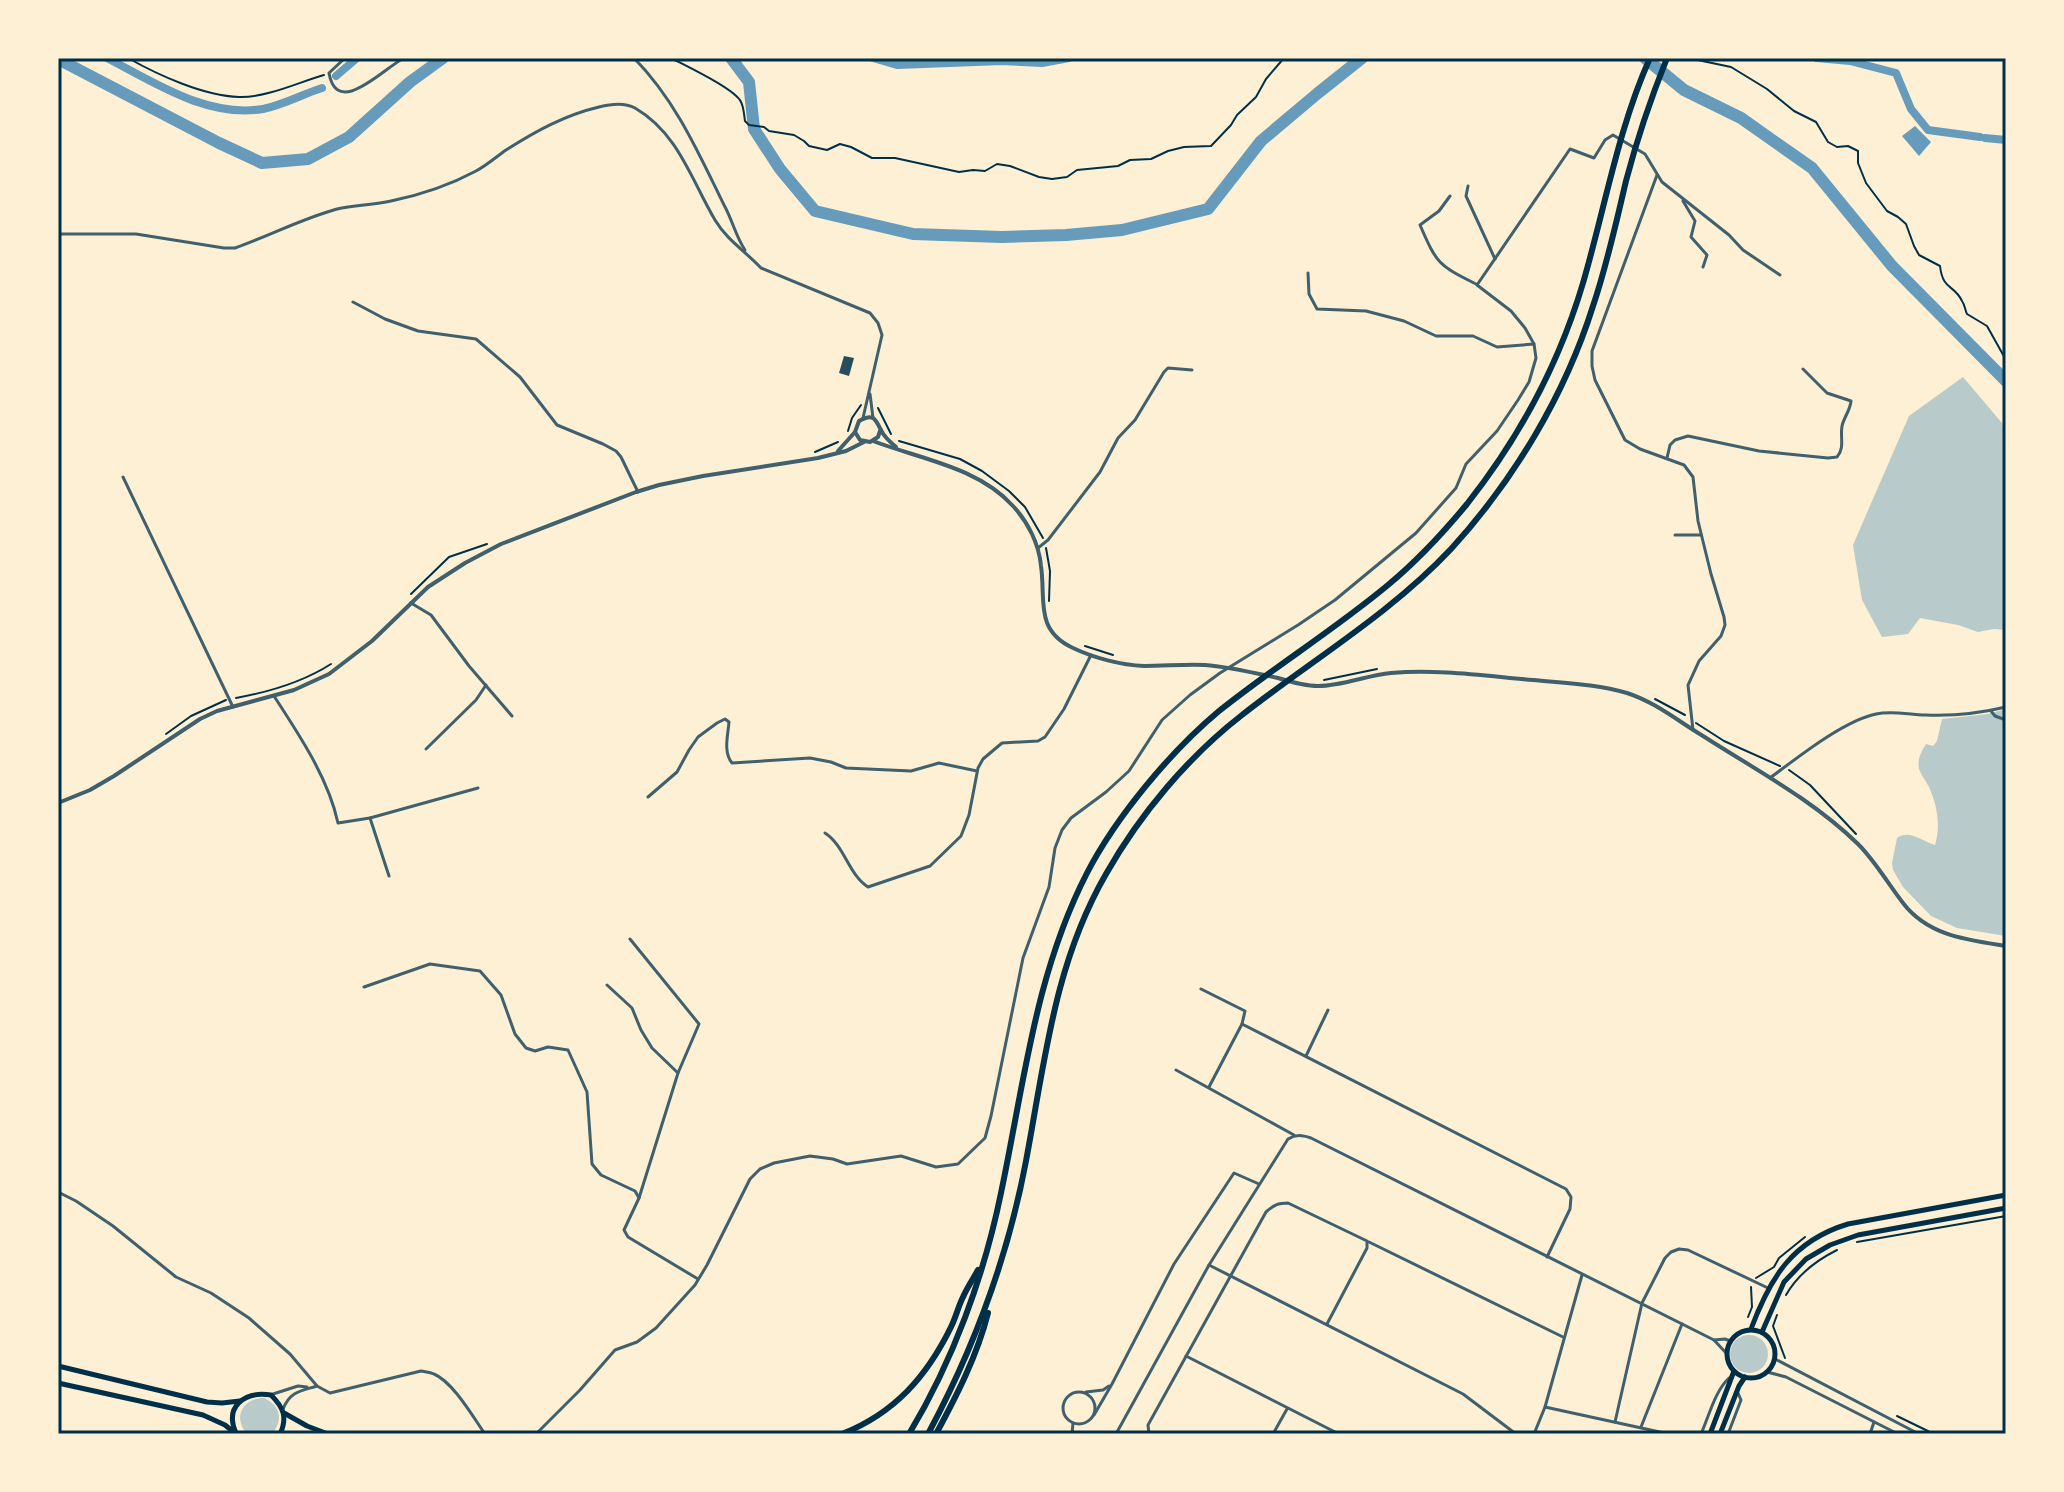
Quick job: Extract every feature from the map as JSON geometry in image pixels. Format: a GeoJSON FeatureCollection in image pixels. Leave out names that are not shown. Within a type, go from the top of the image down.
{"type":"FeatureCollection","features":[{"type":"Feature","properties":{"kind":"highway"},"geometry":{"type":"LineString","coordinates":[[909,1434],[934,1389],[973,1295],[1001,1196],[1041,990],[1056,943],[1088,871],[1133,803],[1189,739],[1277,667],[1361,607],[1419,557],[1464,507],[1508,446],[1538,395],[1567,331],[1584,280],[1617,154],[1650,58]]}},
{"type":"Feature","properties":{"kind":"highway"},"geometry":{"type":"LineString","coordinates":[[936,1434],[970,1369],[982,1337],[1026,1161],[1054,1005],[1086,910],[1124,843],[1155,803],[1216,738],[1239,717],[1371,620],[1433,567],[1491,500],[1524,454],[1577,353],[1600,283],[1646,114],[1667,58]]}},
{"type":"Feature","properties":{"kind":"highway"},"geometry":{"type":"LineString","coordinates":[[842,1434],[886,1409],[919,1380],[954,1322],[963,1296],[984,1260]]}},
{"type":"Feature","properties":{"kind":"highway"},"geometry":{"type":"LineString","coordinates":[[928,1434],[967,1356],[1000,1266]]}},
{"type":"Feature","properties":{"kind":"main road"},"geometry":{"type":"LineString","coordinates":[[1751,1329],[1768,1288],[1789,1260],[1810,1241],[1835,1228],[2006,1195]]}},
{"type":"Feature","properties":{"kind":"main road"},"geometry":{"type":"LineString","coordinates":[[1762,1332],[1784,1282],[1806,1259],[1830,1245],[1858,1235],[2006,1208]]}},
{"type":"Feature","properties":{"kind":"main road"},"geometry":{"type":"LineString","coordinates":[[1710,1434],[1733,1373],[1727,1354],[1730,1341],[1741,1331],[1751,1329],[1762,1332],[1775,1348],[1775,1359],[1767,1372],[1756,1377],[1733,1373]]}},
{"type":"Feature","properties":{"kind":"main road"},"geometry":{"type":"LineString","coordinates":[[58,1366],[207,1402],[240,1401],[255,1394],[271,1395],[284,1411],[307,1426],[328,1434]]}},
{"type":"Feature","properties":{"kind":"main road"},"geometry":{"type":"LineString","coordinates":[[1720,1434],[1745,1377]]}},
{"type":"Feature","properties":{"kind":"main road"},"geometry":{"type":"LineString","coordinates":[[58,1383],[203,1415],[236,1434]]}},
{"type":"Feature","properties":{"kind":"main road"},"geometry":{"type":"LineString","coordinates":[[236,1434],[232,1416],[240,1401]]}},
{"type":"Feature","properties":{"kind":"main road"},"geometry":{"type":"LineString","coordinates":[[280,1434],[284,1411]]}},
{"type":"Feature","properties":{"kind":"street"},"geometry":{"type":"LineString","coordinates":[[345,58],[329,73],[336,89],[347,93],[363,87],[404,58]]}},
{"type":"Feature","properties":{"kind":"street"},"geometry":{"type":"LineString","coordinates":[[634,58],[664,92],[742,245],[761,268],[870,313],[878,323],[882,335],[868,404],[855,432],[864,442]]}},
{"type":"Feature","properties":{"kind":"street"},"geometry":{"type":"LineString","coordinates":[[58,234],[136,234],[235,248],[310,217],[340,208],[391,201],[451,183],[478,170],[560,119],[612,104],[631,106],[654,121],[670,138],[715,220],[729,240],[750,256]]}},
{"type":"Feature","properties":{"kind":"street"},"geometry":{"type":"LineString","coordinates":[[1477,285],[1570,149],[1594,158],[1605,140],[1613,135],[1645,154],[1662,182],[1729,235],[1743,250],[1780,275]]}},
{"type":"Feature","properties":{"kind":"street"},"geometry":{"type":"LineString","coordinates":[[1657,175],[1592,351],[1592,366],[1595,380],[1625,440],[1640,449],[1684,465],[1693,477],[1701,535],[1725,625],[1721,636],[1705,652],[1691,675],[1688,685],[1693,731]]}},
{"type":"Feature","properties":{"kind":"street"},"geometry":{"type":"LineString","coordinates":[[1468,186],[1466,196],[1495,259]]}},
{"type":"Feature","properties":{"kind":"street"},"geometry":{"type":"LineString","coordinates":[[536,1434],[615,1350],[637,1342],[656,1328],[688,1293],[721,1239],[750,1179],[760,1169],[810,1156],[847,1164],[901,1156],[936,1167],[958,1164],[985,1138],[1023,958],[1049,887],[1055,848],[1062,830],[1071,818],[1129,771],[1162,720],[1201,687],[1335,600],[1407,542],[1456,488],[1466,464],[1497,431],[1529,382],[1536,358],[1534,344],[1525,328],[1511,311],[1477,285],[1444,268],[1433,255],[1420,225],[1439,211],[1450,196]]}},
{"type":"Feature","properties":{"kind":"street"},"geometry":{"type":"LineString","coordinates":[[1683,200],[1695,221],[1691,237],[1707,255],[1703,267]]}},
{"type":"Feature","properties":{"kind":"street"},"geometry":{"type":"LineString","coordinates":[[1308,273],[1309,294],[1317,309],[1366,311],[1404,321],[1436,336],[1473,336],[1497,347],[1534,344]]}},
{"type":"Feature","properties":{"kind":"street"},"geometry":{"type":"LineString","coordinates":[[353,302],[385,319],[418,331],[476,339],[520,377],[557,425],[616,451],[638,492]]}},
{"type":"Feature","properties":{"kind":"street"},"geometry":{"type":"LineString","coordinates":[[1037,548],[1100,472],[1118,438],[1135,420],[1164,372],[1168,368],[1192,370]]}},
{"type":"Feature","properties":{"kind":"street"},"geometry":{"type":"LineString","coordinates":[[1667,458],[1670,445],[1688,436],[1759,451],[1837,457],[1842,451],[1842,422],[1850,411],[1851,401],[1827,393],[1803,369]]}},
{"type":"Feature","properties":{"kind":"street"},"geometry":{"type":"LineString","coordinates":[[868,404],[880,431],[873,441]]}},
{"type":"Feature","properties":{"kind":"street"},"geometry":{"type":"LineString","coordinates":[[862,418],[873,418]]}},
{"type":"Feature","properties":{"kind":"street"},"geometry":{"type":"LineString","coordinates":[[880,431],[900,450]]}},
{"type":"Feature","properties":{"kind":"street"},"geometry":{"type":"LineString","coordinates":[[836,453],[855,432]]}},
{"type":"Feature","properties":{"kind":"street"},"geometry":{"type":"LineString","coordinates":[[58,803],[114,776],[200,719],[315,681],[372,641],[446,574],[501,544],[638,492],[680,480],[809,460],[873,441],[949,467],[991,488],[1014,506],[1037,548],[1046,624],[1070,647],[1121,663],[1231,667],[1304,685],[1318,686],[1414,672],[1473,674],[1577,684],[1638,697],[1664,710],[1828,818],[1875,863],[1920,921],[1943,933],[2006,946]]}},
{"type":"Feature","properties":{"kind":"street"},"geometry":{"type":"LineString","coordinates":[[123,477],[233,707]]}},
{"type":"Feature","properties":{"kind":"street"},"geometry":{"type":"LineString","coordinates":[[1675,535],[1701,535]]}},
{"type":"Feature","properties":{"kind":"street"},"geometry":{"type":"LineString","coordinates":[[411,603],[431,615],[512,716]]}},
{"type":"Feature","properties":{"kind":"street"},"geometry":{"type":"LineString","coordinates":[[825,833],[834,839],[859,880],[868,887],[930,866],[961,836],[983,759],[1002,743],[1038,741],[1045,737],[1064,709],[1091,655]]}},
{"type":"Feature","properties":{"kind":"street"},"geometry":{"type":"LineString","coordinates":[[426,749],[476,700],[486,685]]}},
{"type":"Feature","properties":{"kind":"street"},"geometry":{"type":"LineString","coordinates":[[274,696],[313,759],[338,823],[370,818],[478,788]]}},
{"type":"Feature","properties":{"kind":"street"},"geometry":{"type":"LineString","coordinates":[[1770,778],[1848,725],[1873,714],[1891,712],[1925,716],[2006,707]]}},
{"type":"Feature","properties":{"kind":"street"},"geometry":{"type":"LineString","coordinates":[[1991,711],[2006,720]]}},
{"type":"Feature","properties":{"kind":"street"},"geometry":{"type":"LineString","coordinates":[[648,797],[677,772],[698,737],[725,719],[729,722],[727,754],[732,763],[810,758],[846,768],[911,771],[939,763],[978,771]]}},
{"type":"Feature","properties":{"kind":"street"},"geometry":{"type":"LineString","coordinates":[[370,818],[389,876]]}},
{"type":"Feature","properties":{"kind":"street"},"geometry":{"type":"LineString","coordinates":[[630,939],[699,1024],[678,1073],[639,1198],[624,1230],[628,1237],[698,1279]]}},
{"type":"Feature","properties":{"kind":"street"},"geometry":{"type":"LineString","coordinates":[[364,987],[430,964],[480,971],[501,995],[515,1034],[526,1048],[535,1051],[548,1047],[568,1050],[587,1092],[592,1164],[601,1175],[635,1191],[639,1198]]}},
{"type":"Feature","properties":{"kind":"street"},"geometry":{"type":"LineString","coordinates":[[607,985],[632,1008],[652,1048],[678,1073]]}},
{"type":"Feature","properties":{"kind":"street"},"geometry":{"type":"LineString","coordinates":[[1201,989],[1245,1011],[1242,1024],[1209,1087]]}},
{"type":"Feature","properties":{"kind":"street"},"geometry":{"type":"LineString","coordinates":[[1306,1056],[1328,1010]]}},
{"type":"Feature","properties":{"kind":"street"},"geometry":{"type":"LineString","coordinates":[[1242,1024],[1560,1185],[1570,1193],[1572,1203],[1547,1257]]}},
{"type":"Feature","properties":{"kind":"street"},"geometry":{"type":"LineString","coordinates":[[1176,1070],[1294,1135],[1311,1138],[1714,1340],[1727,1354]]}},
{"type":"Feature","properties":{"kind":"street"},"geometry":{"type":"LineString","coordinates":[[1116,1434],[1209,1265],[1288,1139],[1294,1135]]}},
{"type":"Feature","properties":{"kind":"street"},"geometry":{"type":"LineString","coordinates":[[1112,1384],[1093,1393],[1070,1394],[1064,1402],[1065,1417],[1073,1423],[1083,1424],[1094,1415],[1112,1384],[1174,1264],[1234,1173],[1259,1184]]}},
{"type":"Feature","properties":{"kind":"street"},"geometry":{"type":"LineString","coordinates":[[58,1192],[113,1226],[176,1277],[211,1293],[249,1318],[290,1354],[317,1386],[330,1393],[421,1371],[436,1374],[462,1401],[485,1434]]}},
{"type":"Feature","properties":{"kind":"street"},"geometry":{"type":"LineString","coordinates":[[1149,1434],[1148,1425],[1266,1212],[1279,1203],[1288,1203],[1563,1337]]}},
{"type":"Feature","properties":{"kind":"street"},"geometry":{"type":"LineString","coordinates":[[1327,1324],[1367,1248],[1367,1241]]}},
{"type":"Feature","properties":{"kind":"street"},"geometry":{"type":"LineString","coordinates":[[1615,1422],[1642,1303],[1671,1252],[1688,1250],[1768,1288]]}},
{"type":"Feature","properties":{"kind":"street"},"geometry":{"type":"LineString","coordinates":[[1209,1265],[1463,1394],[1516,1434]]}},
{"type":"Feature","properties":{"kind":"street"},"geometry":{"type":"LineString","coordinates":[[1534,1434],[1545,1407],[1582,1275]]}},
{"type":"Feature","properties":{"kind":"street"},"geometry":{"type":"LineString","coordinates":[[1641,1427],[1682,1324]]}},
{"type":"Feature","properties":{"kind":"street"},"geometry":{"type":"LineString","coordinates":[[1714,1340],[1730,1341]]}},
{"type":"Feature","properties":{"kind":"street"},"geometry":{"type":"LineString","coordinates":[[1186,1356],[1339,1434]]}},
{"type":"Feature","properties":{"kind":"street"},"geometry":{"type":"LineString","coordinates":[[1775,1359],[1919,1434]]}},
{"type":"Feature","properties":{"kind":"street"},"geometry":{"type":"LineString","coordinates":[[1767,1372],[1786,1377],[1898,1434]]}},
{"type":"Feature","properties":{"kind":"street"},"geometry":{"type":"LineString","coordinates":[[1701,1434],[1720,1389],[1733,1373]]}},
{"type":"Feature","properties":{"kind":"street"},"geometry":{"type":"LineString","coordinates":[[271,1395],[298,1386],[311,1388]]}},
{"type":"Feature","properties":{"kind":"street"},"geometry":{"type":"LineString","coordinates":[[284,1411],[295,1392],[317,1386]]}},
{"type":"Feature","properties":{"kind":"street"},"geometry":{"type":"LineString","coordinates":[[1728,1434],[1741,1400],[1737,1390]]}},
{"type":"Feature","properties":{"kind":"street"},"geometry":{"type":"LineString","coordinates":[[1084,1392],[1093,1399],[1094,1415]]}},
{"type":"Feature","properties":{"kind":"street"},"geometry":{"type":"LineString","coordinates":[[1545,1407],[1669,1434]]}},
{"type":"Feature","properties":{"kind":"street"},"geometry":{"type":"LineString","coordinates":[[1273,1434],[1288,1408]]}},
{"type":"Feature","properties":{"kind":"street"},"geometry":{"type":"LineString","coordinates":[[1870,1434],[1874,1422]]}},
{"type":"Feature","properties":{"kind":"street"},"geometry":{"type":"LineString","coordinates":[[1072,1434],[1073,1423]]}},
{"type":"Feature","properties":{"kind":"path"},"geometry":{"type":"LineString","coordinates":[[128,58],[163,77],[207,91],[240,97],[263,94],[329,73]]}},
{"type":"Feature","properties":{"kind":"path"},"geometry":{"type":"LineString","coordinates":[[671,58],[739,98],[749,125],[794,135],[809,146],[827,150],[840,144],[872,158],[895,158],[952,172],[985,171],[997,164],[1052,179],[1067,177],[1077,170],[1151,159],[1184,147],[1211,146],[1256,97],[1284,58]]}},
{"type":"Feature","properties":{"kind":"path"},"geometry":{"type":"LineString","coordinates":[[1688,58],[1731,67],[1767,89],[1794,111],[1816,122],[1828,142],[1858,151],[1858,163],[1866,183],[1887,211],[1906,224],[1919,255],[1940,266],[1941,278],[1962,300],[1967,314],[1987,326],[2006,360]]}},
{"type":"Feature","properties":{"kind":"path"},"geometry":{"type":"LineString","coordinates":[[845,436],[862,404],[877,407],[899,442],[967,462],[1009,491],[1031,516],[1044,543],[1050,571],[1049,610]]}},
{"type":"Feature","properties":{"kind":"path"},"geometry":{"type":"LineString","coordinates":[[807,455],[840,441]]}},
{"type":"Feature","properties":{"kind":"path"},"geometry":{"type":"LineString","coordinates":[[410,596],[449,557],[493,543]]}},
{"type":"Feature","properties":{"kind":"path"},"geometry":{"type":"LineString","coordinates":[[1082,645],[1118,657]]}},
{"type":"Feature","properties":{"kind":"path"},"geometry":{"type":"LineString","coordinates":[[167,733],[191,716],[229,699],[286,685],[332,664]]}},
{"type":"Feature","properties":{"kind":"path"},"geometry":{"type":"LineString","coordinates":[[1317,681],[1387,668]]}},
{"type":"Feature","properties":{"kind":"path"},"geometry":{"type":"LineString","coordinates":[[1653,698],[1676,708],[1724,741],[1792,771],[1810,785],[1858,836]]}},
{"type":"Feature","properties":{"kind":"path"},"geometry":{"type":"LineString","coordinates":[[1848,1244],[2006,1216]]}},
{"type":"Feature","properties":{"kind":"path"},"geometry":{"type":"LineString","coordinates":[[1780,1304],[1793,1283],[1809,1266],[1838,1249]]}},
{"type":"Feature","properties":{"kind":"path"},"geometry":{"type":"LineString","coordinates":[[1777,1313],[1773,1326],[1784,1357],[1795,1363]]}},
{"type":"Feature","properties":{"kind":"path"},"geometry":{"type":"LineString","coordinates":[[1896,1416],[1934,1434]]}},
{"type":"Feature","properties":{"kind":"shaded area"},"geometry":{"type":"Polygon","coordinates":[[[1963,377],[2002,423],[2006,440],[2006,630],[1978,632],[1920,618],[1908,634],[1882,637],[1862,600],[1853,545],[1909,416],[1963,377]]]}},
{"type":"Feature","properties":{"kind":"shaded area"},"geometry":{"type":"Polygon","coordinates":[[[2006,709],[2006,936],[1957,928],[1931,916],[1903,887],[1892,863],[1897,838],[1911,835],[1935,845],[1938,830],[1936,808],[1919,769],[1919,762],[1926,744],[1933,746],[1937,741],[1942,719],[2006,709]]]}},
{"type":"Feature","properties":{"kind":"shaded area"},"geometry":{"type":"Polygon","coordinates":[[[1749,1335],[1762,1341],[1768,1354],[1762,1367],[1749,1373],[1736,1367],[1730,1354],[1736,1341],[1749,1335]]]}},
{"type":"Feature","properties":{"kind":"shaded area"},"geometry":{"type":"Polygon","coordinates":[[[264,1398],[277,1409],[279,1418],[276,1429],[272,1434],[247,1434],[240,1421],[242,1410],[250,1401],[264,1398]]]}},
{"type":"Feature","properties":{"kind":"water"},"geometry":{"type":"Polygon","coordinates":[[[1915,126],[1931,142],[1919,156],[1902,136],[1915,126]]]}},
{"type":"Feature","properties":{"kind":"building"},"geometry":{"type":"Polygon","coordinates":[[[844,356],[854,358],[849,376],[839,373],[844,356]]]}},
{"type":"Feature","properties":{"kind":"waterway"},"geometry":{"type":"LineString","coordinates":[[107,58],[182,96],[222,108],[263,109],[322,88]]}},
{"type":"Feature","properties":{"kind":"waterway"},"geometry":{"type":"LineString","coordinates":[[336,76],[357,58]]}},
{"type":"Feature","properties":{"kind":"waterway"},"geometry":{"type":"LineString","coordinates":[[58,59],[262,163],[308,159],[349,137],[410,82],[443,58]]}},
{"type":"Feature","properties":{"kind":"waterway"},"geometry":{"type":"LineString","coordinates":[[731,58],[749,82],[754,129],[780,169],[815,211],[913,234],[1002,237],[1122,230],[1208,209],[1261,141],[1362,58]]}},
{"type":"Feature","properties":{"kind":"waterway"},"geometry":{"type":"LineString","coordinates":[[873,58],[897,65],[1002,61],[1042,63],[1069,58]]}},
{"type":"Feature","properties":{"kind":"waterway"},"geometry":{"type":"LineString","coordinates":[[1645,58],[1684,90],[1741,118],[1812,168],[1892,266],[2006,381]]}},
{"type":"Feature","properties":{"kind":"waterway"},"geometry":{"type":"LineString","coordinates":[[1817,58],[1850,61],[1896,73],[1911,109],[1928,130],[1980,137]]}},
{"type":"Feature","properties":{"kind":"waterway"},"geometry":{"type":"LineString","coordinates":[[1985,138],[2006,140]]}}]}
